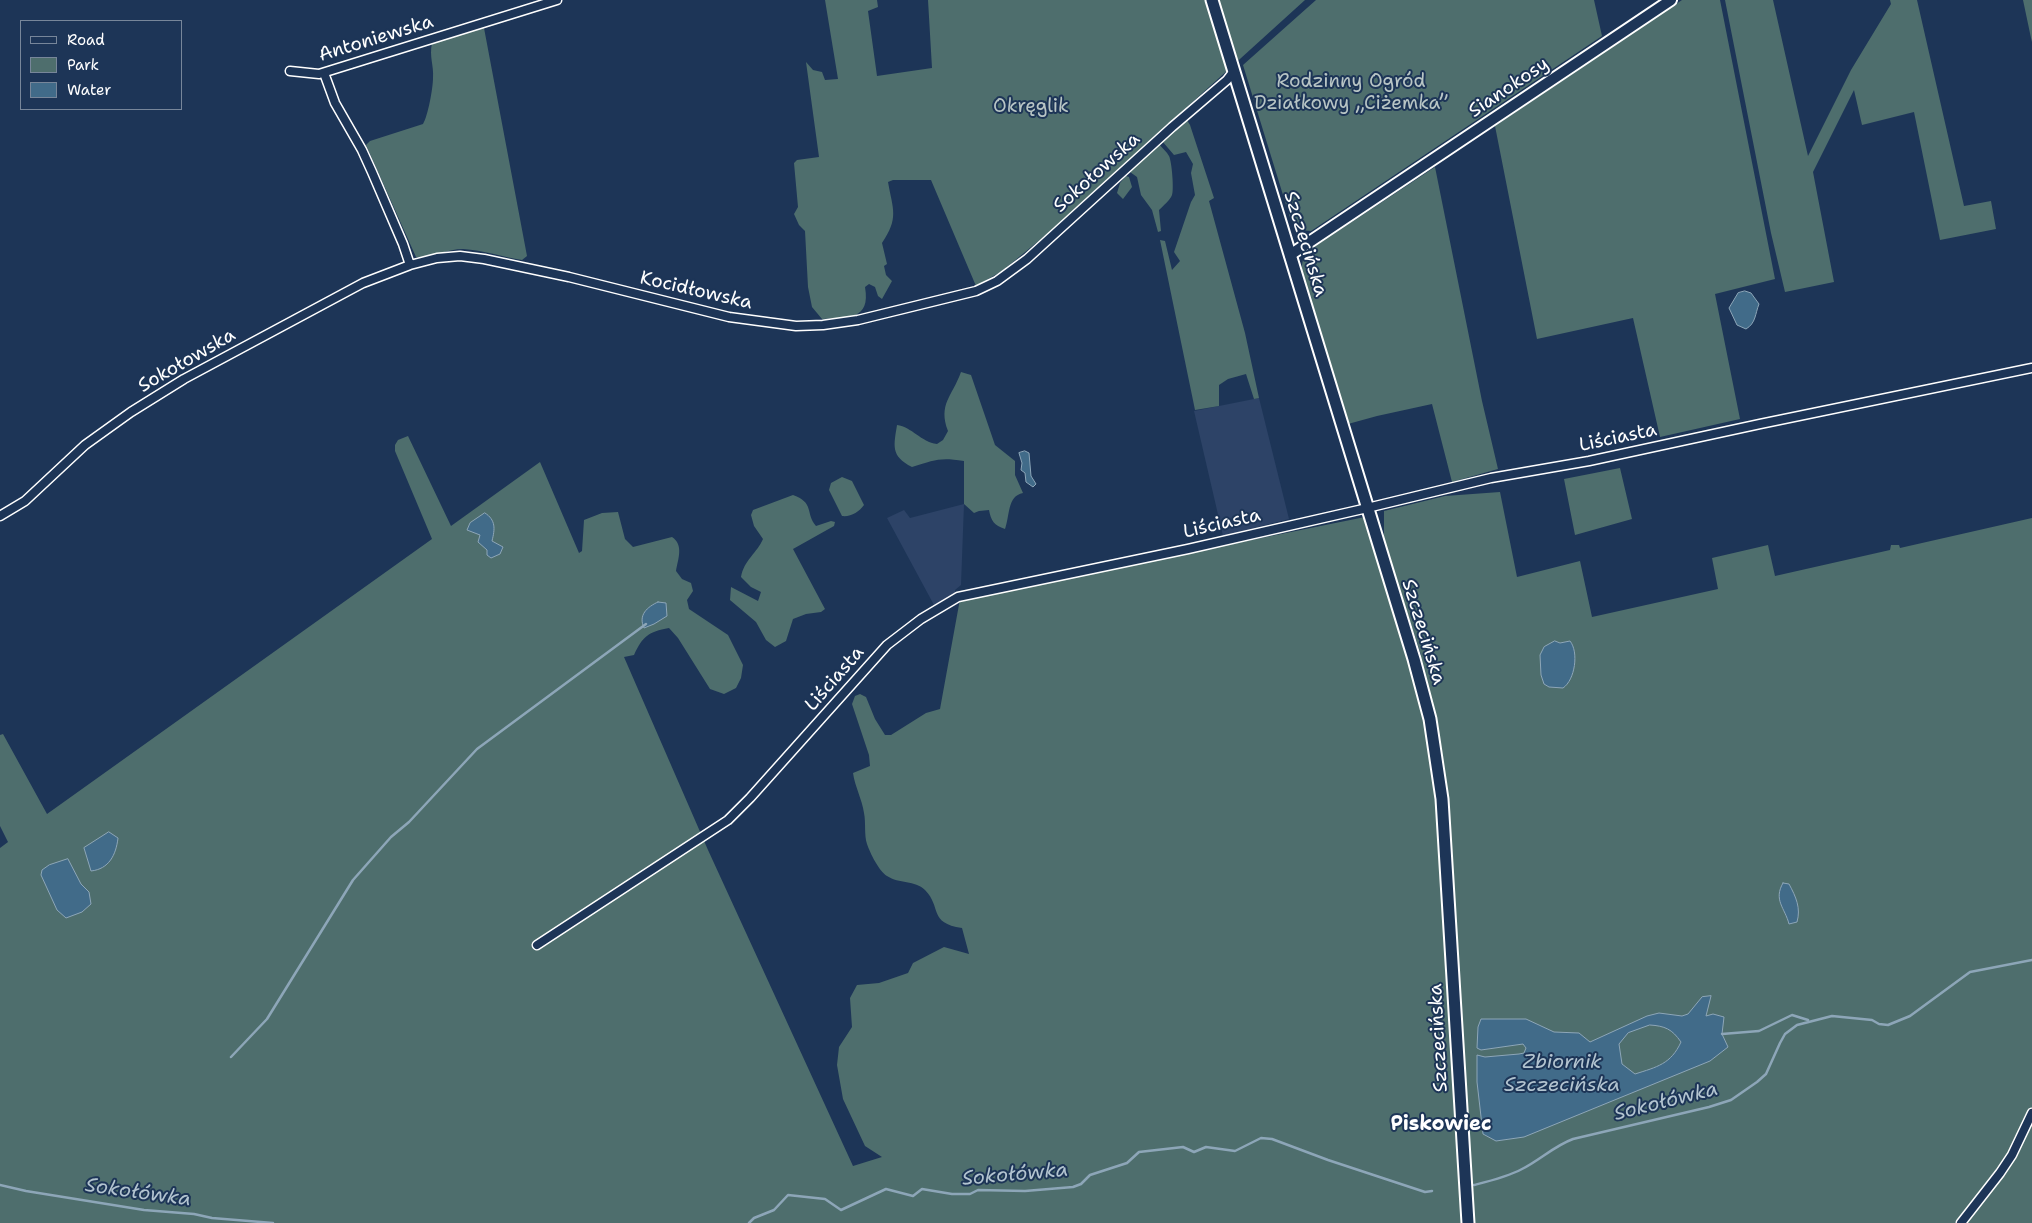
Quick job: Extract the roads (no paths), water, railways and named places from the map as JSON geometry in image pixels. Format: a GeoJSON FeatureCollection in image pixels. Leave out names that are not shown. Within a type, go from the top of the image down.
{"type":"FeatureCollection","features":[{"type":"Feature","properties":{"kind":"main road","name":"Szczecińska"},"geometry":{"type":"LineString","coordinates":[[1212,0],[1422,688],[1436,750],[1444,819],[1468,1223]]}},
{"type":"Feature","properties":{"kind":"street","name":"Antoniewska"},"geometry":{"type":"LineString","coordinates":[[290,71],[312,75],[324,73],[557,0]]}},
{"type":"Feature","properties":{"kind":"street","name":"Sianokosy"},"geometry":{"type":"LineString","coordinates":[[1290,255],[1672,0]]}},
{"type":"Feature","properties":{"kind":"street","name":"Sokołowska"},"geometry":{"type":"LineString","coordinates":[[976,292],[997,281],[1032,255],[1234,72]]}},
{"type":"Feature","properties":{"kind":"street"},"geometry":{"type":"LineString","coordinates":[[324,73],[335,103],[368,164],[403,244],[410,265]]}},
{"type":"Feature","properties":{"kind":"street","name":"Kocidłowska"},"geometry":{"type":"LineString","coordinates":[[410,265],[437,258],[468,256],[569,277],[728,317],[796,326],[823,325],[865,318],[976,292]]}},
{"type":"Feature","properties":{"kind":"street","name":"Sokołowska"},"geometry":{"type":"LineString","coordinates":[[0,516],[24,501],[85,445],[131,412],[177,383],[348,290],[410,265]]}},
{"type":"Feature","properties":{"kind":"street","name":"Liściasta"},"geometry":{"type":"LineString","coordinates":[[537,945],[728,820],[750,798],[882,650],[901,634],[948,601],[972,593],[1015,586],[1179,551],[1491,478],[1589,461],[2032,368]]}},
{"type":"Feature","properties":{"kind":"street"},"geometry":{"type":"LineString","coordinates":[[1961,1223],[2004,1167],[2032,1113]]}},
{"type":"Feature","properties":{"kind":"water"},"geometry":{"type":"Polygon","coordinates":[[[1745,291],[1751,293],[1759,304],[1753,321],[1746,329],[1737,325],[1729,308],[1738,293],[1745,291]]]}},
{"type":"Feature","properties":{"kind":"water"},"geometry":{"type":"Polygon","coordinates":[[[1025,451],[1029,453],[1031,476],[1036,484],[1033,487],[1026,482],[1025,473],[1021,470],[1022,463],[1019,453],[1025,451]]]}},
{"type":"Feature","properties":{"kind":"water"},"geometry":{"type":"Polygon","coordinates":[[[485,513],[494,525],[492,541],[503,547],[500,554],[491,558],[487,555],[487,550],[478,542],[480,535],[467,530],[470,523],[485,513]]]}},
{"type":"Feature","properties":{"kind":"water"},"geometry":{"type":"Polygon","coordinates":[[[658,602],[666,603],[667,616],[644,628],[642,623],[643,615],[650,606],[658,602]]]}},
{"type":"Feature","properties":{"kind":"water"},"geometry":{"type":"Polygon","coordinates":[[[1555,641],[1560,643],[1570,641],[1573,646],[1575,659],[1573,673],[1563,688],[1549,687],[1544,684],[1541,675],[1540,655],[1544,647],[1555,641]]]}},
{"type":"Feature","properties":{"kind":"water"},"geometry":{"type":"Polygon","coordinates":[[[109,832],[118,838],[113,855],[103,867],[91,871],[84,848],[109,832]]]}},
{"type":"Feature","properties":{"kind":"water"},"geometry":{"type":"Polygon","coordinates":[[[68,859],[81,884],[89,892],[91,904],[82,912],[66,918],[57,910],[41,875],[42,870],[49,865],[68,859]]]}},
{"type":"Feature","properties":{"kind":"water"},"geometry":{"type":"Polygon","coordinates":[[[1783,883],[1789,884],[1798,907],[1797,922],[1789,924],[1779,899],[1783,883]]]}},
{"type":"Feature","properties":{"kind":"water","name":"Zbiornik Szczecińska"},"geometry":{"type":"Polygon","coordinates":[[[1711,996],[1706,1016],[1713,1014],[1724,1017],[1722,1034],[1728,1047],[1710,1061],[1524,1137],[1496,1141],[1483,1134],[1477,1082],[1477,1055],[1485,1057],[1519,1054],[1524,1053],[1526,1048],[1523,1044],[1481,1050],[1477,1048],[1478,1027],[1481,1019],[1526,1019],[1554,1032],[1579,1033],[1590,1042],[1647,1016],[1659,1013],[1682,1016],[1688,1014],[1702,997],[1711,996]],[[1655,1025],[1628,1033],[1619,1044],[1622,1064],[1635,1074],[1657,1067],[1668,1060],[1681,1042],[1671,1031],[1655,1025]]]}},
{"type":"Feature","properties":{"kind":"waterway"},"geometry":{"type":"LineString","coordinates":[[231,1057],[267,1019],[353,880],[391,837],[409,822],[477,749],[646,624]]}},
{"type":"Feature","properties":{"kind":"waterway","name":"Sokołówka"},"geometry":{"type":"LineString","coordinates":[[1474,1185],[1516,1172],[1573,1139],[1709,1107],[1731,1100],[1766,1074],[1785,1034],[1797,1025],[1832,1016],[1872,1020],[1879,1024],[1888,1025],[1910,1016],[1970,972],[2032,960]]}},
{"type":"Feature","properties":{"kind":"waterway"},"geometry":{"type":"LineString","coordinates":[[1722,1034],[1759,1031],[1792,1015],[1808,1020]]}},
{"type":"Feature","properties":{"kind":"waterway","name":"Sokołówka"},"geometry":{"type":"LineString","coordinates":[[749,1223],[754,1218],[774,1210],[788,1195],[825,1199],[841,1210],[886,1189],[913,1196],[922,1189],[952,1194],[970,1194],[978,1190],[1025,1191],[1073,1187],[1081,1184],[1090,1175],[1127,1163],[1139,1152],[1183,1147],[1194,1152],[1206,1147],[1235,1151],[1261,1138],[1272,1139],[1328,1160],[1425,1192],[1432,1191]]}},
{"type":"Feature","properties":{"kind":"waterway","name":"Sokołówka"},"geometry":{"type":"LineString","coordinates":[[0,1185],[144,1210],[273,1223]]}},
{"type":"Feature","properties":{"kind":"district","name":"Piskowiec"},"geometry":{"type":"Point","coordinates":[1441,1125]}},
{"type":"Feature","properties":{"kind":"park label","name":"Rodzinny Ogród Działkowy „Ciżemka”"},"geometry":{"type":"Point","coordinates":[1351,93]}},
{"type":"Feature","properties":{"kind":"park label","name":"Okręglik"},"geometry":{"type":"Point","coordinates":[1031,107]}}]}
